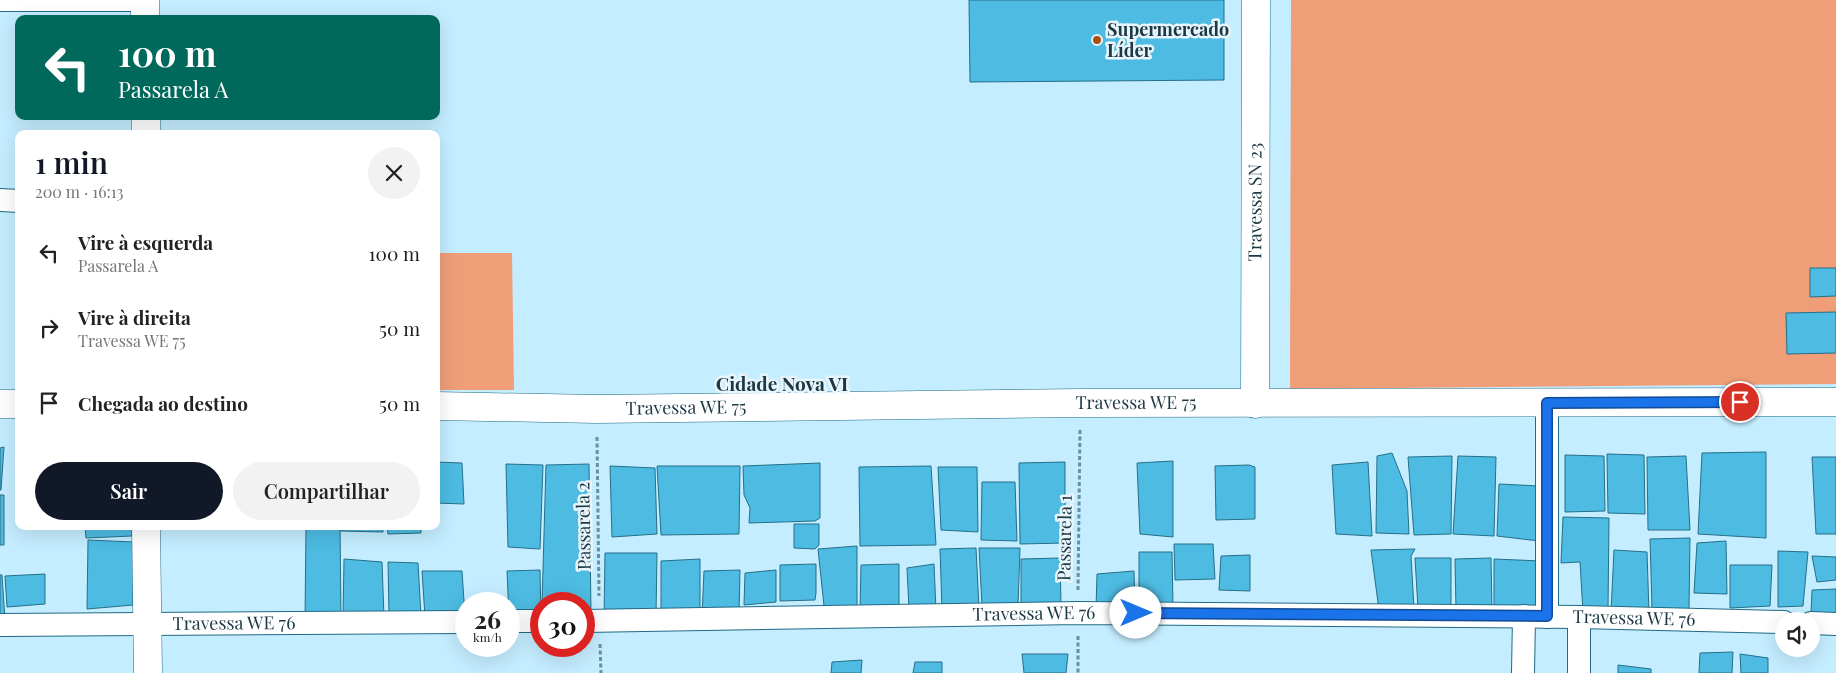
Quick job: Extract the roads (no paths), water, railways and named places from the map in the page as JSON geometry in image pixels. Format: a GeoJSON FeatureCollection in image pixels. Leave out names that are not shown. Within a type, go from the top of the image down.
{"type":"FeatureCollection","features":[{"type":"Feature","properties":{"kind":"street"},"geometry":{"type":"LineString","coordinates":[[0,0],[145,0],[145,15]]}},
{"type":"Feature","properties":{"kind":"street","name":"Travessa SN 23"},"geometry":{"type":"LineString","coordinates":[[1255,404],[1256,0]]}},
{"type":"Feature","properties":{"kind":"street"},"geometry":{"type":"LineString","coordinates":[[0,200],[15,201]]}},
{"type":"Feature","properties":{"kind":"street","name":"Travessa WE 75"},"geometry":{"type":"LineString","coordinates":[[440,406],[597,409],[1080,403],[1836,402]]}},
{"type":"Feature","properties":{"kind":"street"},"geometry":{"type":"LineString","coordinates":[[1547,403],[1547,616]]}},
{"type":"Feature","properties":{"kind":"street"},"geometry":{"type":"LineString","coordinates":[[0,404],[15,404]]}},
{"type":"Feature","properties":{"kind":"street"},"geometry":{"type":"LineString","coordinates":[[146,530],[148,673]]}},
{"type":"Feature","properties":{"kind":"street","name":"Travessa WE 76"},"geometry":{"type":"LineString","coordinates":[[595,621],[1078,612],[1579,616],[1775,622]]}},
{"type":"Feature","properties":{"kind":"street"},"geometry":{"type":"LineString","coordinates":[[1524,616],[1524,673]]}},
{"type":"Feature","properties":{"kind":"street"},"geometry":{"type":"LineString","coordinates":[[1579,616],[1579,673]]}},
{"type":"Feature","properties":{"kind":"street","name":"Travessa WE 76"},"geometry":{"type":"LineString","coordinates":[[0,625],[455,622]]}},
{"type":"Feature","properties":{"kind":"street"},"geometry":{"type":"LineString","coordinates":[[1820,623],[1836,624]]}},
{"type":"Feature","properties":{"kind":"place","name":"Supermercado Líder"},"geometry":{"type":"Point","coordinates":[1097,40]}},
{"type":"Feature","properties":{"kind":"district","name":"Cidade Nova VI"},"geometry":{"type":"Point","coordinates":[782,384]}}]}
